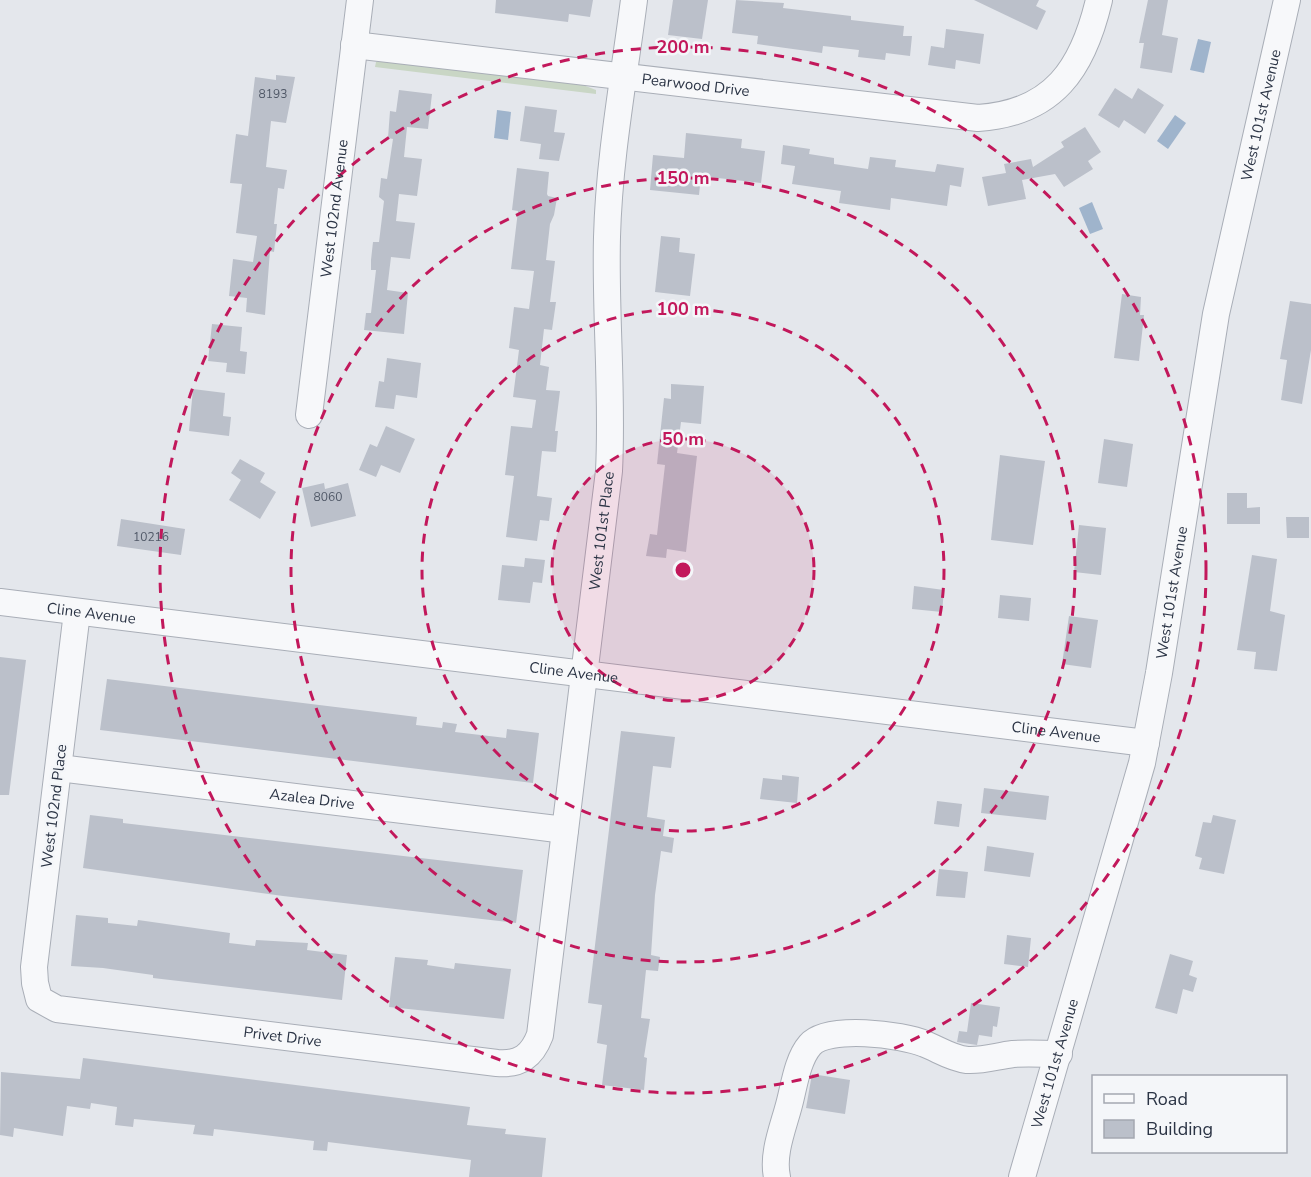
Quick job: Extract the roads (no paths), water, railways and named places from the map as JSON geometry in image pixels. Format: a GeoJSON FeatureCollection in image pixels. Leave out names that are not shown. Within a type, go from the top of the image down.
{"type":"FeatureCollection","features":[{"type":"Feature","properties":{"kind":"street","name":"West 102nd Avenue"},"geometry":{"type":"LineString","coordinates":[[309,415],[360,0]]}},
{"type":"Feature","properties":{"kind":"street","name":"West 101st Place"},"geometry":{"type":"LineString","coordinates":[[525,1058],[532,1051],[540,1035],[609,471],[612,388],[607,236],[634,0]]}},
{"type":"Feature","properties":{"kind":"street","name":"Pearwood Drive"},"geometry":{"type":"LineString","coordinates":[[354,45],[978,118],[1008,114],[1035,103],[1053,90],[1079,60],[1090,36],[1099,0]]}},
{"type":"Feature","properties":{"kind":"street","name":"West 101st Avenue"},"geometry":{"type":"LineString","coordinates":[[1022,1177],[1124,830],[1146,743],[1216,314],[1287,0]]}},
{"type":"Feature","properties":{"kind":"street","name":"Cline Avenue"},"geometry":{"type":"LineString","coordinates":[[0,602],[1146,743]]}},
{"type":"Feature","properties":{"kind":"street","name":"West 102nd Place"},"geometry":{"type":"LineString","coordinates":[[39,999],[34,967],[77,612]]}},
{"type":"Feature","properties":{"kind":"street","name":"Azalea Drive"},"geometry":{"type":"LineString","coordinates":[[59,768],[565,830]]}},
{"type":"Feature","properties":{"kind":"street","name":"Privet Drive"},"geometry":{"type":"LineString","coordinates":[[39,999],[57,1009],[497,1063],[510,1064],[525,1058]]}},
{"type":"Feature","properties":{"kind":"street"},"geometry":{"type":"LineString","coordinates":[[777,1177],[778,1148],[803,1056],[816,1039],[828,1035],[862,1034],[905,1038],[925,1044],[945,1055],[966,1060],[984,1060],[1012,1054],[1059,1054]]}},
{"type":"Feature","properties":{"kind":"water"},"geometry":{"type":"Polygon","coordinates":[[[1198,39],[1211,42],[1204,73],[1190,70],[1198,39]]]}},
{"type":"Feature","properties":{"kind":"water"},"geometry":{"type":"Polygon","coordinates":[[[497,110],[511,112],[508,140],[494,138],[497,110]]]}},
{"type":"Feature","properties":{"kind":"water"},"geometry":{"type":"Polygon","coordinates":[[[1175,115],[1186,123],[1168,149],[1157,141],[1175,115]]]}},
{"type":"Feature","properties":{"kind":"water"},"geometry":{"type":"Polygon","coordinates":[[[1092,202],[1103,229],[1090,234],[1079,208],[1092,202]]]}}]}
